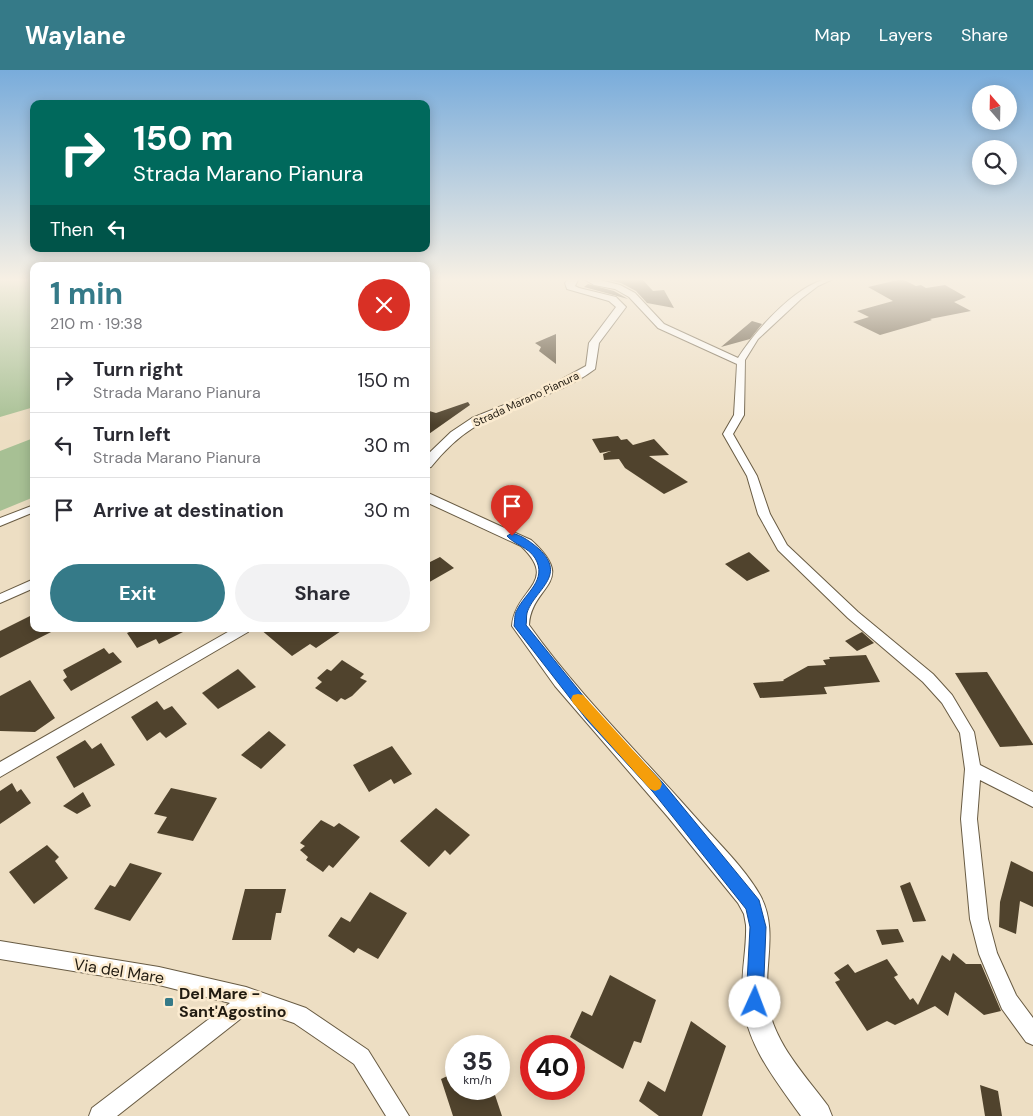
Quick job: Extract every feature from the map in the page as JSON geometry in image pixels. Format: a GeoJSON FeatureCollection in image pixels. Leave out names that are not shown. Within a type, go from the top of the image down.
{"type":"FeatureCollection","features":[{"type":"Feature","properties":{"kind":"street","name":"Strada Marano Pianura"},"geometry":{"type":"LineString","coordinates":[[430,459],[439,449],[474,422],[572,380],[591,367],[594,342],[606,327]]}},
{"type":"Feature","properties":{"kind":"street"},"geometry":{"type":"LineString","coordinates":[[663,327],[741,362]]}},
{"type":"Feature","properties":{"kind":"street"},"geometry":{"type":"LineString","coordinates":[[766,327],[755,338],[741,362],[739,415],[728,434],[752,476],[764,514],[782,547],[807,568],[853,615],[928,678],[940,692],[966,732],[973,769],[969,819],[979,919],[988,954],[1009,1002],[1033,1035]]}},
{"type":"Feature","properties":{"kind":"street"},"geometry":{"type":"LineString","coordinates":[[430,498],[526,543],[539,555],[545,569],[543,582],[522,612],[520,626],[592,716],[658,788],[754,906],[758,927],[755,1002],[763,1032],[782,1064],[818,1116]]}},
{"type":"Feature","properties":{"kind":"street"},"geometry":{"type":"LineString","coordinates":[[0,513],[30,500]]}},
{"type":"Feature","properties":{"kind":"street"},"geometry":{"type":"LineString","coordinates":[[0,522],[30,510]]}},
{"type":"Feature","properties":{"kind":"street"},"geometry":{"type":"LineString","coordinates":[[0,599],[30,585]]}},
{"type":"Feature","properties":{"kind":"street"},"geometry":{"type":"LineString","coordinates":[[0,770],[238,632]]}},
{"type":"Feature","properties":{"kind":"street"},"geometry":{"type":"LineString","coordinates":[[973,769],[1033,800]]}},
{"type":"Feature","properties":{"kind":"street","name":"Via del Mare"},"geometry":{"type":"LineString","coordinates":[[0,950],[159,976],[250,999],[299,1015],[360,1057],[396,1114]]}},
{"type":"Feature","properties":{"kind":"street"},"geometry":{"type":"LineString","coordinates":[[100,1116],[250,999]]}},
{"type":"Feature","properties":{"kind":"green space"},"geometry":{"type":"Polygon","coordinates":[[[0,327],[30,327],[30,408],[0,417],[0,327]]]}},
{"type":"Feature","properties":{"kind":"green space"},"geometry":{"type":"Polygon","coordinates":[[[30,439],[30,499],[0,511],[0,451],[30,439]]]}},
{"type":"Feature","properties":{"kind":"building"},"geometry":{"type":"Polygon","coordinates":[[[745,327],[760,327],[750,339],[721,347],[745,327]]]}},
{"type":"Feature","properties":{"kind":"building"},"geometry":{"type":"Polygon","coordinates":[[[863,327],[908,327],[880,335],[863,327]]]}},
{"type":"Feature","properties":{"kind":"building"},"geometry":{"type":"Polygon","coordinates":[[[556,334],[556,364],[539,351],[541,347],[535,343],[556,334]]]}},
{"type":"Feature","properties":{"kind":"building"},"geometry":{"type":"Polygon","coordinates":[[[468,402],[470,405],[430,433],[430,411],[436,413],[468,402]]]}},
{"type":"Feature","properties":{"kind":"building"},"geometry":{"type":"Polygon","coordinates":[[[618,436],[621,440],[627,439],[633,445],[654,439],[669,455],[649,456],[688,482],[664,494],[625,468],[619,459],[604,460],[603,454],[611,451],[600,453],[592,439],[618,436]]]}},
{"type":"Feature","properties":{"kind":"building"},"geometry":{"type":"Polygon","coordinates":[[[749,552],[770,571],[747,581],[725,564],[749,552]]]}},
{"type":"Feature","properties":{"kind":"building"},"geometry":{"type":"Polygon","coordinates":[[[440,557],[454,568],[430,582],[430,562],[440,557]]]}},
{"type":"Feature","properties":{"kind":"building"},"geometry":{"type":"Polygon","coordinates":[[[30,616],[30,632],[51,632],[0,658],[0,631],[30,616]]]}},
{"type":"Feature","properties":{"kind":"building"},"geometry":{"type":"Polygon","coordinates":[[[183,632],[159,644],[156,639],[137,648],[127,633],[183,632]]]}},
{"type":"Feature","properties":{"kind":"building"},"geometry":{"type":"Polygon","coordinates":[[[264,632],[340,632],[316,648],[310,644],[292,656],[264,632]]]}},
{"type":"Feature","properties":{"kind":"building"},"geometry":{"type":"Polygon","coordinates":[[[862,632],[874,643],[857,651],[845,641],[862,632]]]}},
{"type":"Feature","properties":{"kind":"building"},"geometry":{"type":"Polygon","coordinates":[[[104,648],[109,654],[113,652],[122,662],[71,691],[63,680],[67,677],[63,670],[104,648]]]}},
{"type":"Feature","properties":{"kind":"building"},"geometry":{"type":"Polygon","coordinates":[[[866,655],[880,682],[824,687],[827,694],[760,698],[753,683],[784,681],[808,666],[826,665],[823,660],[830,659],[829,657],[866,655]]]}},
{"type":"Feature","properties":{"kind":"building"},"geometry":{"type":"Polygon","coordinates":[[[342,660],[364,674],[360,678],[367,681],[352,696],[345,700],[341,698],[337,702],[315,688],[322,682],[317,678],[327,669],[331,671],[342,660]]]}},
{"type":"Feature","properties":{"kind":"building"},"geometry":{"type":"Polygon","coordinates":[[[238,669],[256,687],[218,709],[202,693],[238,669]]]}},
{"type":"Feature","properties":{"kind":"building"},"geometry":{"type":"Polygon","coordinates":[[[987,672],[1033,745],[1000,747],[955,673],[987,672]]]}},
{"type":"Feature","properties":{"kind":"building"},"geometry":{"type":"Polygon","coordinates":[[[30,680],[55,718],[35,732],[0,731],[0,696],[30,680]]]}},
{"type":"Feature","properties":{"kind":"building"},"geometry":{"type":"Polygon","coordinates":[[[157,701],[164,710],[172,706],[187,724],[166,738],[160,732],[147,741],[131,717],[157,701]]]}},
{"type":"Feature","properties":{"kind":"building"},"geometry":{"type":"Polygon","coordinates":[[[269,731],[286,745],[261,769],[241,755],[269,731]]]}},
{"type":"Feature","properties":{"kind":"building"},"geometry":{"type":"Polygon","coordinates":[[[85,740],[92,749],[101,743],[115,765],[74,788],[56,757],[85,740]]]}},
{"type":"Feature","properties":{"kind":"building"},"geometry":{"type":"Polygon","coordinates":[[[392,746],[412,774],[394,784],[391,779],[369,792],[353,765],[392,746]]]}},
{"type":"Feature","properties":{"kind":"building"},"geometry":{"type":"Polygon","coordinates":[[[12,783],[17,792],[21,789],[31,803],[0,824],[0,791],[12,783]]]}},
{"type":"Feature","properties":{"kind":"building"},"geometry":{"type":"Polygon","coordinates":[[[171,788],[217,798],[193,841],[157,833],[167,817],[154,814],[171,788]]]}},
{"type":"Feature","properties":{"kind":"building"},"geometry":{"type":"Polygon","coordinates":[[[83,792],[91,806],[77,814],[63,806],[83,792]]]}},
{"type":"Feature","properties":{"kind":"building"},"geometry":{"type":"Polygon","coordinates":[[[436,808],[470,835],[450,855],[445,850],[429,867],[400,841],[436,808]]]}},
{"type":"Feature","properties":{"kind":"building"},"geometry":{"type":"Polygon","coordinates":[[[321,820],[334,827],[339,823],[360,837],[333,868],[329,865],[323,872],[306,860],[308,857],[300,850],[305,846],[300,843],[321,820]]]}},
{"type":"Feature","properties":{"kind":"building"},"geometry":{"type":"Polygon","coordinates":[[[47,845],[59,857],[55,861],[68,878],[34,904],[9,872],[47,845]]]}},
{"type":"Feature","properties":{"kind":"building"},"geometry":{"type":"Polygon","coordinates":[[[1011,861],[1033,872],[1033,907],[1020,901],[1016,934],[999,927],[1000,902],[1011,861]]]}},
{"type":"Feature","properties":{"kind":"building"},"geometry":{"type":"Polygon","coordinates":[[[130,863],[162,873],[130,921],[94,909],[110,885],[115,887],[130,863]]]}},
{"type":"Feature","properties":{"kind":"building"},"geometry":{"type":"Polygon","coordinates":[[[910,882],[926,921],[913,922],[900,886],[910,882]]]}},
{"type":"Feature","properties":{"kind":"building"},"geometry":{"type":"Polygon","coordinates":[[[245,889],[286,889],[281,913],[276,913],[271,940],[232,940],[245,889]]]}},
{"type":"Feature","properties":{"kind":"building"},"geometry":{"type":"Polygon","coordinates":[[[370,892],[407,913],[378,959],[358,948],[354,953],[328,936],[341,917],[350,922],[370,892]]]}},
{"type":"Feature","properties":{"kind":"building"},"geometry":{"type":"Polygon","coordinates":[[[898,929],[904,942],[882,945],[876,930],[898,929]]]}},
{"type":"Feature","properties":{"kind":"building"},"geometry":{"type":"Polygon","coordinates":[[[953,953],[966,964],[981,964],[1001,1011],[984,1015],[955,992],[948,1016],[935,1006],[895,1025],[887,1021],[867,1031],[835,982],[840,980],[834,973],[848,964],[855,973],[887,959],[898,975],[894,977],[910,1000],[913,998],[918,1005],[942,955],[950,961],[953,953]]]}},
{"type":"Feature","properties":{"kind":"building"},"geometry":{"type":"Polygon","coordinates":[[[610,975],[656,1000],[641,1043],[634,1041],[623,1069],[585,1046],[585,1035],[571,1035],[582,1011],[592,1016],[610,975]]]}},
{"type":"Feature","properties":{"kind":"building"},"geometry":{"type":"Polygon","coordinates":[[[691,1021],[726,1046],[702,1116],[659,1116],[639,1101],[648,1081],[665,1092],[691,1021]]]}},
{"type":"Feature","properties":{"kind":"building"},"geometry":{"type":"Polygon","coordinates":[[[445,1077],[445,1091],[441,1079],[445,1077]]]}},
{"type":"Feature","properties":{"kind":"building"},"geometry":{"type":"Polygon","coordinates":[[[980,1085],[998,1091],[1002,1116],[985,1116],[980,1085]]]}},
{"type":"Feature","properties":{"kind":"building"},"geometry":{"type":"Polygon","coordinates":[[[448,1100],[497,1100],[502,1116],[453,1116],[448,1100]]]}},
{"type":"Feature","properties":{"kind":"slow traffic"},"geometry":{"type":"LineString","coordinates":[[578,699],[655,784]]}},
{"type":"Feature","properties":{"kind":"place","name":"Del Mare - Sant'Agostino"},"geometry":{"type":"Point","coordinates":[169,1002]}},
{"type":"Feature","properties":{"kind":"route"},"geometry":{"type":"LineString","coordinates":[[512,536],[526,543],[539,555],[545,569],[543,582],[522,612],[520,626],[592,716],[658,788],[754,906],[758,927],[755,1002]]}}]}
